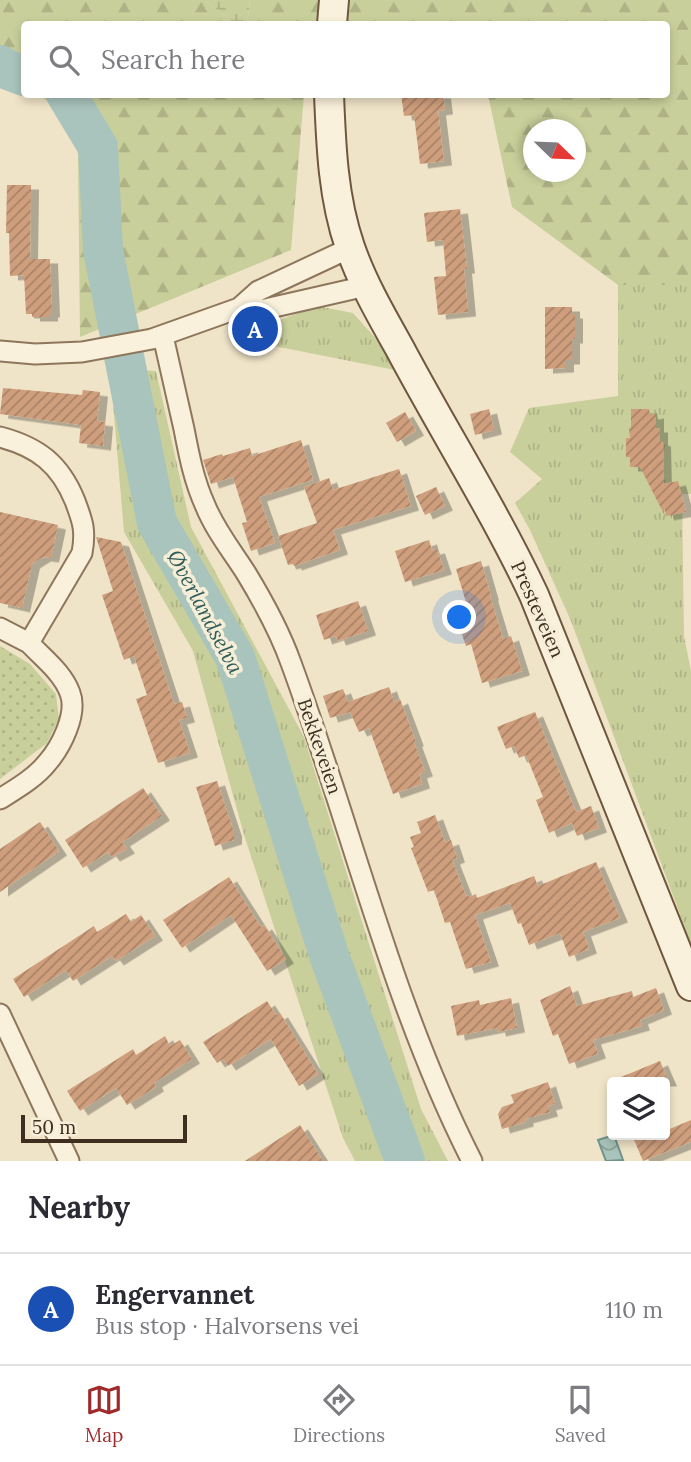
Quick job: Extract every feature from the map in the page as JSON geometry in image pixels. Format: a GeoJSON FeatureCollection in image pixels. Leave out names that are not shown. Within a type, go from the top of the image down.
{"type":"FeatureCollection","features":[{"type":"Feature","properties":{"kind":"main road"},"geometry":{"type":"LineString","coordinates":[[332,21],[334,0]]}},
{"type":"Feature","properties":{"kind":"main road","name":"Presteveien"},"geometry":{"type":"LineString","coordinates":[[329,98],[336,188],[350,248],[366,286],[422,392],[528,583],[691,986]]}},
{"type":"Feature","properties":{"kind":"street"},"geometry":{"type":"LineString","coordinates":[[239,309],[258,291],[350,248]]}},
{"type":"Feature","properties":{"kind":"street"},"geometry":{"type":"LineString","coordinates":[[0,351],[35,354],[104,349],[157,337],[239,309],[261,310],[366,286]]}},
{"type":"Feature","properties":{"kind":"street","name":"Bekkeveien"},"geometry":{"type":"LineString","coordinates":[[157,337],[194,476],[205,506],[215,527],[247,574],[290,659],[320,741],[394,973],[452,1123],[472,1161]]}},
{"type":"Feature","properties":{"kind":"street"},"geometry":{"type":"LineString","coordinates":[[0,438],[18,442],[59,470],[83,520],[85,538],[82,553],[29,643]]}},
{"type":"Feature","properties":{"kind":"street"},"geometry":{"type":"LineString","coordinates":[[0,628],[29,643],[59,673],[71,694],[71,715],[65,736],[47,763],[18,788],[0,799]]}},
{"type":"Feature","properties":{"kind":"street"},"geometry":{"type":"LineString","coordinates":[[0,1014],[69,1161]]}},
{"type":"Feature","properties":{"kind":"green space"},"geometry":{"type":"Polygon","coordinates":[[[0,0],[205,0],[231,21],[21,21],[21,82],[0,75],[0,0]]]}},
{"type":"Feature","properties":{"kind":"green space"},"geometry":{"type":"Polygon","coordinates":[[[205,0],[250,0],[247,21],[231,21],[205,0]]]}},
{"type":"Feature","properties":{"kind":"green space"},"geometry":{"type":"Polygon","coordinates":[[[250,0],[691,0],[691,285],[618,285],[512,207],[489,98],[670,98],[670,21],[247,21],[250,0]]]}},
{"type":"Feature","properties":{"kind":"green space"},"geometry":{"type":"Polygon","coordinates":[[[44,98],[304,98],[291,250],[80,337],[78,154],[68,119],[44,98]]]}},
{"type":"Feature","properties":{"kind":"green space"},"geometry":{"type":"Polygon","coordinates":[[[618,285],[691,285],[691,494],[682,494],[684,636],[691,671],[691,944],[571,621],[515,503],[542,479],[510,452],[529,408],[618,396],[618,285]]]}},
{"type":"Feature","properties":{"kind":"green space"},"geometry":{"type":"Polygon","coordinates":[[[317,306],[353,313],[378,341],[395,370],[259,343],[255,329],[317,306]]]}},
{"type":"Feature","properties":{"kind":"green space"},"geometry":{"type":"Polygon","coordinates":[[[110,368],[156,371],[191,527],[304,737],[421,1109],[448,1161],[355,1161],[343,1138],[244,835],[193,651],[124,532],[110,368]]]}},
{"type":"Feature","properties":{"kind":"green space"},"geometry":{"type":"Polygon","coordinates":[[[0,646],[30,664],[56,694],[59,719],[47,743],[0,779],[0,646]]]}},
{"type":"Feature","properties":{"kind":"water"},"geometry":{"type":"Polygon","coordinates":[[[607,1137],[607,1140],[616,1140],[623,1160],[606,1161],[598,1140],[607,1137]]]}},
{"type":"Feature","properties":{"kind":"building"},"geometry":{"type":"Polygon","coordinates":[[[402,98],[444,98],[445,110],[438,111],[444,161],[420,164],[414,115],[404,116],[402,98]]]}},
{"type":"Feature","properties":{"kind":"building"},"geometry":{"type":"Polygon","coordinates":[[[7,185],[31,185],[30,259],[50,259],[50,317],[32,317],[32,314],[26,314],[24,275],[10,276],[9,233],[6,233],[7,185]]]}},
{"type":"Feature","properties":{"kind":"building"},"geometry":{"type":"Polygon","coordinates":[[[460,209],[467,269],[464,269],[468,312],[438,315],[434,277],[446,276],[443,240],[427,242],[424,213],[460,209]]]}},
{"type":"Feature","properties":{"kind":"building"},"geometry":{"type":"Polygon","coordinates":[[[545,307],[572,307],[572,314],[575,314],[572,360],[566,360],[566,368],[545,369],[545,307]]]}},
{"type":"Feature","properties":{"kind":"building"},"geometry":{"type":"Polygon","coordinates":[[[3,388],[82,395],[83,390],[100,392],[97,421],[105,422],[103,446],[79,443],[81,425],[0,414],[3,388]]]}},
{"type":"Feature","properties":{"kind":"building"},"geometry":{"type":"Polygon","coordinates":[[[489,409],[494,430],[475,435],[470,414],[489,409]]]}},
{"type":"Feature","properties":{"kind":"building"},"geometry":{"type":"Polygon","coordinates":[[[631,409],[649,409],[650,415],[656,414],[656,428],[660,428],[660,441],[663,442],[664,484],[678,481],[686,512],[666,516],[640,467],[630,467],[630,457],[626,457],[626,438],[630,438],[631,409]]]}},
{"type":"Feature","properties":{"kind":"building"},"geometry":{"type":"Polygon","coordinates":[[[405,412],[416,431],[397,442],[386,423],[405,412]]]}},
{"type":"Feature","properties":{"kind":"building"},"geometry":{"type":"Polygon","coordinates":[[[301,440],[313,480],[259,497],[275,543],[251,551],[242,523],[247,522],[233,477],[211,484],[203,460],[250,448],[252,456],[301,440]]]}},
{"type":"Feature","properties":{"kind":"building"},"geometry":{"type":"Polygon","coordinates":[[[399,469],[411,506],[333,530],[340,550],[294,566],[288,565],[278,536],[317,523],[304,487],[329,478],[333,490],[399,469]]]}},
{"type":"Feature","properties":{"kind":"building"},"geometry":{"type":"Polygon","coordinates":[[[436,487],[445,506],[425,515],[416,496],[436,487]]]}},
{"type":"Feature","properties":{"kind":"building"},"geometry":{"type":"Polygon","coordinates":[[[0,512],[58,525],[51,558],[43,557],[32,564],[22,608],[0,603],[0,512]]]}},
{"type":"Feature","properties":{"kind":"building"},"geometry":{"type":"Polygon","coordinates":[[[96,537],[121,542],[174,704],[182,702],[187,718],[179,720],[190,753],[158,763],[136,699],[147,695],[134,656],[124,660],[102,595],[113,591],[96,537]]]}},
{"type":"Feature","properties":{"kind":"building"},"geometry":{"type":"Polygon","coordinates":[[[429,540],[432,550],[437,549],[444,570],[405,582],[395,551],[429,540]]]}},
{"type":"Feature","properties":{"kind":"building"},"geometry":{"type":"Polygon","coordinates":[[[481,561],[503,639],[511,636],[522,671],[482,683],[471,644],[466,646],[460,629],[464,625],[457,604],[466,602],[456,569],[481,561]]]}},
{"type":"Feature","properties":{"kind":"building"},"geometry":{"type":"Polygon","coordinates":[[[358,601],[368,631],[338,641],[336,636],[324,640],[316,615],[358,601]]]}},
{"type":"Feature","properties":{"kind":"building"},"geometry":{"type":"Polygon","coordinates":[[[389,687],[394,702],[400,699],[425,772],[419,774],[422,784],[393,794],[369,728],[359,732],[350,712],[330,718],[323,696],[343,689],[348,702],[389,687]]]}},
{"type":"Feature","properties":{"kind":"building"},"geometry":{"type":"Polygon","coordinates":[[[535,712],[576,812],[591,806],[599,828],[577,836],[572,823],[549,833],[536,800],[543,797],[526,755],[519,758],[514,746],[506,749],[497,727],[535,712]]]}},
{"type":"Feature","properties":{"kind":"building"},"geometry":{"type":"Polygon","coordinates":[[[217,781],[234,832],[234,840],[215,846],[196,787],[217,781]]]}},
{"type":"Feature","properties":{"kind":"building"},"geometry":{"type":"Polygon","coordinates":[[[143,788],[162,816],[122,842],[127,849],[112,857],[108,852],[83,868],[65,840],[143,788]]]}},
{"type":"Feature","properties":{"kind":"building"},"geometry":{"type":"Polygon","coordinates":[[[435,815],[445,842],[451,840],[457,858],[452,860],[466,896],[476,894],[477,898],[534,876],[538,886],[596,862],[620,918],[583,932],[589,949],[569,957],[560,933],[529,945],[510,903],[475,915],[491,962],[466,969],[450,922],[445,923],[434,890],[428,892],[411,848],[414,847],[410,837],[421,833],[417,822],[435,815]]]}},
{"type":"Feature","properties":{"kind":"building"},"geometry":{"type":"Polygon","coordinates":[[[40,822],[59,851],[0,892],[0,849],[40,822]]]}},
{"type":"Feature","properties":{"kind":"building"},"geometry":{"type":"Polygon","coordinates":[[[229,877],[261,927],[264,925],[286,959],[267,971],[231,915],[182,948],[163,920],[229,877]]]}},
{"type":"Feature","properties":{"kind":"building"},"geometry":{"type":"Polygon","coordinates":[[[126,914],[131,922],[141,915],[155,936],[116,961],[112,956],[73,981],[66,970],[24,997],[13,979],[94,926],[97,932],[126,914]]]}},
{"type":"Feature","properties":{"kind":"building"},"geometry":{"type":"Polygon","coordinates":[[[570,986],[577,1006],[632,991],[633,997],[656,988],[664,1010],[640,1020],[642,1026],[593,1040],[598,1054],[569,1064],[558,1034],[553,1036],[540,1000],[570,986]]]}},
{"type":"Feature","properties":{"kind":"building"},"geometry":{"type":"Polygon","coordinates":[[[511,998],[517,1028],[498,1032],[497,1028],[457,1036],[451,1006],[479,1000],[480,1005],[511,998]]]}},
{"type":"Feature","properties":{"kind":"building"},"geometry":{"type":"Polygon","coordinates":[[[267,1001],[276,1015],[280,1013],[318,1074],[299,1086],[271,1039],[228,1066],[223,1059],[217,1063],[203,1042],[267,1001]]]}},
{"type":"Feature","properties":{"kind":"building"},"geometry":{"type":"Polygon","coordinates":[[[165,1036],[170,1046],[180,1040],[192,1059],[154,1083],[156,1087],[127,1105],[116,1088],[80,1111],[67,1091],[133,1049],[136,1055],[165,1036]]]}},
{"type":"Feature","properties":{"kind":"building"},"geometry":{"type":"Polygon","coordinates":[[[660,1061],[667,1077],[621,1077],[660,1061]]]}},
{"type":"Feature","properties":{"kind":"building"},"geometry":{"type":"Polygon","coordinates":[[[548,1082],[555,1104],[548,1106],[550,1112],[502,1129],[498,1114],[502,1107],[514,1103],[511,1095],[548,1082]]]}},
{"type":"Feature","properties":{"kind":"building"},"geometry":{"type":"Polygon","coordinates":[[[691,1120],[691,1142],[643,1161],[634,1140],[670,1140],[670,1129],[691,1120]]]}},
{"type":"Feature","properties":{"kind":"building"},"geometry":{"type":"Polygon","coordinates":[[[300,1125],[323,1161],[245,1161],[271,1144],[300,1125]]]}},
{"type":"Feature","properties":{"kind":"waterway","name":"Øverlandselva"},"geometry":{"type":"LineString","coordinates":[[0,65],[21,75]]}},
{"type":"Feature","properties":{"kind":"waterway","name":"Øverlandselva"},"geometry":{"type":"LineString","coordinates":[[68,98],[98,147],[103,250],[157,523],[235,657],[330,958],[405,1161]]}},
{"type":"Feature","properties":{"kind":"place","name":"Engervannet"},"geometry":{"type":"Point","coordinates":[255,329]}}]}
